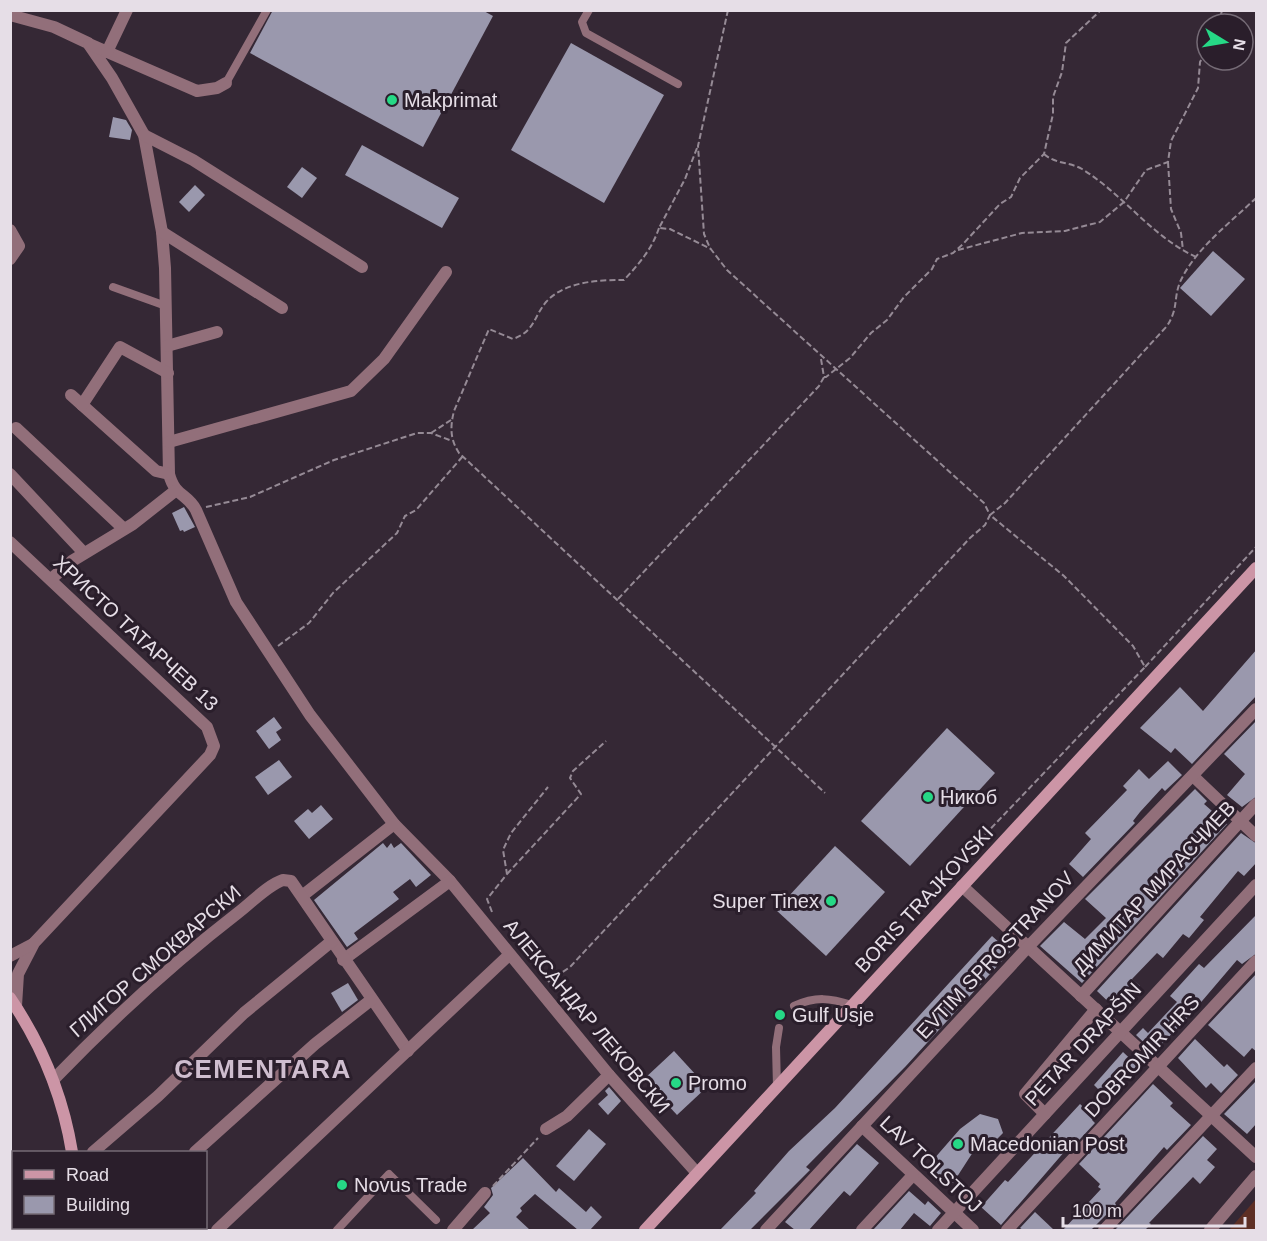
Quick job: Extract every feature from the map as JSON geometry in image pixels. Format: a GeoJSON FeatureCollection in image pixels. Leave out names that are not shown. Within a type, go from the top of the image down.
{"type":"FeatureCollection","features":[{"type":"Feature","properties":{"kind":"street"},"geometry":{"type":"LineString","coordinates":[[107,52],[127,10]]}},
{"type":"Feature","properties":{"kind":"street"},"geometry":{"type":"LineString","coordinates":[[10,15],[31,15],[107,52],[197,91],[217,88],[226,82]]}},
{"type":"Feature","properties":{"kind":"street"},"geometry":{"type":"LineString","coordinates":[[88,43],[112,78],[144,135],[162,232],[168,373],[169,474],[175,491],[187,498],[196,510]]}},
{"type":"Feature","properties":{"kind":"street"},"geometry":{"type":"LineString","coordinates":[[144,135],[193,160],[362,267]]}},
{"type":"Feature","properties":{"kind":"street"},"geometry":{"type":"LineString","coordinates":[[10,230],[19,246],[10,259]]}},
{"type":"Feature","properties":{"kind":"street"},"geometry":{"type":"LineString","coordinates":[[162,232],[282,308]]}},
{"type":"Feature","properties":{"kind":"street"},"geometry":{"type":"LineString","coordinates":[[169,442],[351,391],[384,359],[446,272]]}},
{"type":"Feature","properties":{"kind":"street"},"geometry":{"type":"LineString","coordinates":[[167,346],[217,332]]}},
{"type":"Feature","properties":{"kind":"street"},"geometry":{"type":"LineString","coordinates":[[82,405],[120,347],[168,373]]}},
{"type":"Feature","properties":{"kind":"street"},"geometry":{"type":"LineString","coordinates":[[72,395],[156,471],[169,474]]}},
{"type":"Feature","properties":{"kind":"street"},"geometry":{"type":"LineString","coordinates":[[16,428],[123,529]]}},
{"type":"Feature","properties":{"kind":"street"},"geometry":{"type":"LineString","coordinates":[[10,474],[84,553]]}},
{"type":"Feature","properties":{"kind":"street"},"geometry":{"type":"LineString","coordinates":[[51,579],[84,553],[123,529],[175,491]]}},
{"type":"Feature","properties":{"kind":"street","name":"АЛЕКСАНДАР ЛЕКОВСКИ"},"geometry":{"type":"LineString","coordinates":[[196,510],[226,582],[310,715],[394,824],[450,881],[609,1075],[697,1173]]}},
{"type":"Feature","properties":{"kind":"street","name":"ХРИСТО ТАТАРЧЕВ 13"},"geometry":{"type":"LineString","coordinates":[[10,542],[207,727],[214,746],[210,755],[34,943],[18,974],[13,1002]]}},
{"type":"Feature","properties":{"kind":"street","name":"BORIS TRAJKOVSKI"},"geometry":{"type":"LineString","coordinates":[[645,1230],[1257,568]]}},
{"type":"Feature","properties":{"kind":"street","name":"EVTIM SPROSTRANOV"},"geometry":{"type":"LineString","coordinates":[[766,1230],[1028,947],[1257,709]]}},
{"type":"Feature","properties":{"kind":"street"},"geometry":{"type":"LineString","coordinates":[[1193,776],[1257,836]]}},
{"type":"Feature","properties":{"kind":"street","name":"ДИМИТАР МИРАСЧИЕВ"},"geometry":{"type":"LineString","coordinates":[[1081,996],[1257,804]]}},
{"type":"Feature","properties":{"kind":"street"},"geometry":{"type":"LineString","coordinates":[[394,824],[302,896],[343,960],[408,1051]]}},
{"type":"Feature","properties":{"kind":"street","name":"ГЛИГОР СМОКВАРСКИ"},"geometry":{"type":"LineString","coordinates":[[53,1080],[154,982],[279,881],[291,881],[302,896]]}},
{"type":"Feature","properties":{"kind":"street"},"geometry":{"type":"LineString","coordinates":[[343,960],[450,881]]}},
{"type":"Feature","properties":{"kind":"street","name":"PETAR DRAPŠIN"},"geometry":{"type":"LineString","coordinates":[[938,1230],[1257,885]]}},
{"type":"Feature","properties":{"kind":"street"},"geometry":{"type":"LineString","coordinates":[[962,886],[1257,1157]]}},
{"type":"Feature","properties":{"kind":"street"},"geometry":{"type":"LineString","coordinates":[[94,1151],[158,1096],[244,1013],[332,941]]}},
{"type":"Feature","properties":{"kind":"street","name":"ХРИСТО ТАТАРЧЕВ 13"},"geometry":{"type":"LineString","coordinates":[[10,956],[34,943]]}},
{"type":"Feature","properties":{"kind":"street"},"geometry":{"type":"LineString","coordinates":[[217,1230],[509,955]]}},
{"type":"Feature","properties":{"kind":"street","name":"DOBROMIR HRS"},"geometry":{"type":"LineString","coordinates":[[1007,1230],[1257,961]]}},
{"type":"Feature","properties":{"kind":"street"},"geometry":{"type":"LineString","coordinates":[[196,1151],[315,1044],[371,1000]]}},
{"type":"Feature","properties":{"kind":"street"},"geometry":{"type":"LineString","coordinates":[[13,1002],[53,1080],[72,1151]]}},
{"type":"Feature","properties":{"kind":"street"},"geometry":{"type":"LineString","coordinates":[[1045,1114],[1025,1094],[1096,1010]]}},
{"type":"Feature","properties":{"kind":"street"},"geometry":{"type":"LineString","coordinates":[[1104,1230],[1257,1068]]}},
{"type":"Feature","properties":{"kind":"street"},"geometry":{"type":"LineString","coordinates":[[546,1129],[567,1116],[609,1075]]}},
{"type":"Feature","properties":{"kind":"street","name":"LAV TOLSTOJ"},"geometry":{"type":"LineString","coordinates":[[862,1126],[973,1230]]}},
{"type":"Feature","properties":{"kind":"street"},"geometry":{"type":"LineString","coordinates":[[862,1230],[913,1175]]}},
{"type":"Feature","properties":{"kind":"street"},"geometry":{"type":"LineString","coordinates":[[1210,1230],[1257,1176]]}},
{"type":"Feature","properties":{"kind":"street"},"geometry":{"type":"LineString","coordinates":[[453,1230],[485,1193]]}},
{"type":"Feature","properties":{"kind":"lane"},"geometry":{"type":"LineString","coordinates":[[226,82],[267,10]]}},
{"type":"Feature","properties":{"kind":"lane"},"geometry":{"type":"LineString","coordinates":[[589,10],[582,22],[586,33],[678,84]]}},
{"type":"Feature","properties":{"kind":"lane"},"geometry":{"type":"LineString","coordinates":[[113,287],[166,306]]}},
{"type":"Feature","properties":{"kind":"lane"},"geometry":{"type":"LineString","coordinates":[[794,1006],[817,998],[831,998],[852,1005]]}},
{"type":"Feature","properties":{"kind":"lane"},"geometry":{"type":"LineString","coordinates":[[777,1087],[776,1047],[779,1028]]}},
{"type":"Feature","properties":{"kind":"lane"},"geometry":{"type":"LineString","coordinates":[[337,1230],[389,1174],[436,1220]]}},
{"type":"Feature","properties":{"kind":"path"},"geometry":{"type":"LineString","coordinates":[[452,441],[452,420],[489,329],[513,339],[525,335],[546,302],[557,294],[579,284],[624,280],[640,264],[655,241],[685,180],[698,146],[728,10]]}},
{"type":"Feature","properties":{"kind":"path"},"geometry":{"type":"LineString","coordinates":[[953,253],[1000,204],[1011,197],[1020,178],[1044,154],[1053,114],[1053,97],[1062,72],[1066,43],[1101,10]]}},
{"type":"Feature","properties":{"kind":"path"},"geometry":{"type":"LineString","coordinates":[[1184,251],[1181,233],[1171,209],[1168,162],[1171,141],[1198,88],[1199,72]]}},
{"type":"Feature","properties":{"kind":"path"},"geometry":{"type":"LineString","coordinates":[[698,146],[704,234],[727,270],[984,503],[990,515],[1064,576],[1133,646],[1145,667]]}},
{"type":"Feature","properties":{"kind":"path"},"geometry":{"type":"LineString","coordinates":[[1044,154],[1051,160],[1080,168],[1124,202],[1150,228],[1196,257]]}},
{"type":"Feature","properties":{"kind":"path"},"geometry":{"type":"LineString","coordinates":[[617,600],[819,386],[824,377],[850,358],[871,333],[887,320],[904,297],[932,269],[938,259],[1022,233],[1065,231],[1100,222],[1124,202],[1146,170],[1168,162]]}},
{"type":"Feature","properties":{"kind":"path"},"geometry":{"type":"LineString","coordinates":[[536,987],[555,978],[570,967],[970,538],[985,525],[990,515],[1005,503],[1167,326],[1177,308],[1176,296],[1180,282],[1196,257],[1257,198]]}},
{"type":"Feature","properties":{"kind":"path"},"geometry":{"type":"LineString","coordinates":[[660,228],[669,229],[712,249]]}},
{"type":"Feature","properties":{"kind":"path"},"geometry":{"type":"LineString","coordinates":[[820,356],[824,377]]}},
{"type":"Feature","properties":{"kind":"path"},"geometry":{"type":"LineString","coordinates":[[431,433],[452,420]]}},
{"type":"Feature","properties":{"kind":"path"},"geometry":{"type":"LineString","coordinates":[[196,510],[250,497],[334,460],[417,433],[431,433],[452,441],[463,456],[825,793]]}},
{"type":"Feature","properties":{"kind":"path"},"geometry":{"type":"LineString","coordinates":[[269,653],[309,623],[333,593],[397,533],[405,516],[416,510],[463,456]]}},
{"type":"Feature","properties":{"kind":"path"},"geometry":{"type":"LineString","coordinates":[[950,876],[977,843],[1257,547]]}},
{"type":"Feature","properties":{"kind":"path"},"geometry":{"type":"LineString","coordinates":[[499,920],[492,912],[487,899],[581,794],[570,778],[573,771],[606,741]]}},
{"type":"Feature","properties":{"kind":"path"},"geometry":{"type":"LineString","coordinates":[[507,874],[503,850],[512,833],[548,787]]}},
{"type":"Feature","properties":{"kind":"path"},"geometry":{"type":"LineString","coordinates":[[485,1193],[546,1129]]}},
{"type":"Feature","properties":{"kind":"shaded area"},"geometry":{"type":"Polygon","coordinates":[[[1256,1199],[1256,1230],[1229,1230],[1256,1199]]]}},
{"type":"Feature","properties":{"kind":"building","name":"Makprimat"},"geometry":{"type":"Polygon","coordinates":[[[273,10],[482,10],[493,16],[423,147],[250,53],[273,10]]]}},
{"type":"Feature","properties":{"kind":"building"},"geometry":{"type":"Polygon","coordinates":[[[571,43],[664,95],[604,203],[511,150],[571,43]]]}},
{"type":"Feature","properties":{"kind":"building"},"geometry":{"type":"Polygon","coordinates":[[[113,117],[126,120],[132,130],[130,140],[109,137],[113,117]]]}},
{"type":"Feature","properties":{"kind":"building"},"geometry":{"type":"Polygon","coordinates":[[[362,145],[459,198],[442,228],[345,175],[362,145]]]}},
{"type":"Feature","properties":{"kind":"building"},"geometry":{"type":"Polygon","coordinates":[[[302,167],[317,178],[302,198],[287,187],[302,167]]]}},
{"type":"Feature","properties":{"kind":"building"},"geometry":{"type":"Polygon","coordinates":[[[195,185],[205,195],[189,212],[179,202],[195,185]]]}},
{"type":"Feature","properties":{"kind":"building"},"geometry":{"type":"Polygon","coordinates":[[[1213,251],[1245,279],[1211,316],[1180,288],[1213,251]]]}},
{"type":"Feature","properties":{"kind":"building"},"geometry":{"type":"Polygon","coordinates":[[[184,507],[195,527],[184,532],[180,531],[172,513],[184,507]]]}},
{"type":"Feature","properties":{"kind":"building"},"geometry":{"type":"Polygon","coordinates":[[[1257,649],[1257,695],[1192,764],[1175,748],[1171,753],[1140,728],[1180,687],[1203,711],[1257,649]]]}},
{"type":"Feature","properties":{"kind":"building"},"geometry":{"type":"Polygon","coordinates":[[[274,717],[282,728],[276,732],[281,740],[269,749],[256,731],[274,717]]]}},
{"type":"Feature","properties":{"kind":"building"},"geometry":{"type":"Polygon","coordinates":[[[1257,720],[1257,796],[1242,807],[1227,795],[1245,774],[1224,754],[1257,720]]]}},
{"type":"Feature","properties":{"kind":"building","name":"Никоб"},"geometry":{"type":"Polygon","coordinates":[[[947,728],[995,773],[910,866],[861,821],[947,728]]]}},
{"type":"Feature","properties":{"kind":"building"},"geometry":{"type":"Polygon","coordinates":[[[279,760],[292,777],[268,795],[255,777],[279,760]]]}},
{"type":"Feature","properties":{"kind":"building"},"geometry":{"type":"Polygon","coordinates":[[[1168,761],[1182,775],[1165,791],[1162,788],[1133,821],[1135,823],[1083,877],[1069,864],[1091,839],[1085,833],[1127,790],[1123,786],[1139,769],[1149,779],[1168,761]]]}},
{"type":"Feature","properties":{"kind":"building"},"geometry":{"type":"Polygon","coordinates":[[[1195,789],[1207,801],[1204,804],[1227,824],[1082,983],[1040,946],[1064,922],[1085,939],[1106,918],[1085,899],[1195,789]]]}},
{"type":"Feature","properties":{"kind":"building"},"geometry":{"type":"Polygon","coordinates":[[[321,805],[333,819],[309,839],[294,821],[308,809],[312,813],[321,805]]]}},
{"type":"Feature","properties":{"kind":"building"},"geometry":{"type":"Polygon","coordinates":[[[1241,833],[1257,844],[1257,862],[1244,876],[1238,871],[1200,917],[1204,920],[1189,938],[1183,934],[1163,958],[1157,953],[1132,979],[1140,986],[1117,1010],[1097,991],[1241,833]]]}},
{"type":"Feature","properties":{"kind":"building"},"geometry":{"type":"Polygon","coordinates":[[[383,843],[387,848],[391,843],[394,848],[401,843],[431,875],[416,887],[410,879],[393,892],[399,899],[354,933],[358,939],[347,947],[314,900],[383,843]]]}},
{"type":"Feature","properties":{"kind":"building","name":"Super Tinex"},"geometry":{"type":"Polygon","coordinates":[[[835,846],[885,892],[826,956],[776,910],[835,846]]]}},
{"type":"Feature","properties":{"kind":"building"},"geometry":{"type":"Polygon","coordinates":[[[1257,914],[1257,953],[1242,964],[1237,960],[1191,1014],[1154,1052],[1136,1035],[1143,1028],[1148,1033],[1177,1002],[1170,996],[1199,964],[1204,968],[1257,914]]]}},
{"type":"Feature","properties":{"kind":"building"},"geometry":{"type":"Polygon","coordinates":[[[992,936],[1010,952],[906,1066],[806,1167],[810,1170],[750,1230],[720,1230],[756,1193],[754,1191],[789,1151],[835,1108],[992,936]]]}},
{"type":"Feature","properties":{"kind":"building"},"geometry":{"type":"Polygon","coordinates":[[[1257,973],[1257,1052],[1252,1048],[1244,1057],[1208,1025],[1257,973]]]}},
{"type":"Feature","properties":{"kind":"building"},"geometry":{"type":"Polygon","coordinates":[[[348,983],[358,1000],[342,1012],[331,993],[348,983]]]}},
{"type":"Feature","properties":{"kind":"building"},"geometry":{"type":"Polygon","coordinates":[[[1195,1039],[1224,1067],[1227,1064],[1238,1075],[1221,1093],[1211,1083],[1206,1088],[1178,1058],[1195,1039]]]}},
{"type":"Feature","properties":{"kind":"building","name":"Promo"},"geometry":{"type":"Polygon","coordinates":[[[674,1051],[707,1087],[677,1115],[644,1079],[674,1051]]]}},
{"type":"Feature","properties":{"kind":"building"},"geometry":{"type":"Polygon","coordinates":[[[1123,1052],[1139,1067],[1109,1100],[1094,1085],[1123,1052]]]}},
{"type":"Feature","properties":{"kind":"building"},"geometry":{"type":"Polygon","coordinates":[[[1257,1080],[1257,1123],[1247,1134],[1224,1114],[1257,1080]]]}},
{"type":"Feature","properties":{"kind":"building"},"geometry":{"type":"Polygon","coordinates":[[[1153,1084],[1173,1103],[1170,1106],[1191,1125],[1167,1150],[1164,1147],[1115,1203],[1116,1205],[1091,1230],[1063,1230],[1101,1189],[1098,1187],[1100,1184],[1079,1164],[1153,1084]]]}},
{"type":"Feature","properties":{"kind":"building"},"geometry":{"type":"Polygon","coordinates":[[[609,1087],[621,1101],[608,1115],[598,1104],[608,1095],[605,1091],[609,1087]]]}},
{"type":"Feature","properties":{"kind":"building"},"geometry":{"type":"Polygon","coordinates":[[[1080,1104],[1094,1117],[1092,1120],[1095,1123],[1067,1153],[1065,1151],[1001,1225],[981,1207],[1005,1180],[1008,1182],[1080,1104]]]}},
{"type":"Feature","properties":{"kind":"building"},"geometry":{"type":"Polygon","coordinates":[[[980,1114],[998,1119],[1003,1133],[996,1140],[989,1141],[980,1149],[975,1149],[953,1183],[939,1183],[934,1180],[933,1160],[960,1129],[980,1114]]]}},
{"type":"Feature","properties":{"kind":"building"},"geometry":{"type":"Polygon","coordinates":[[[589,1129],[606,1144],[574,1181],[556,1166],[589,1129]]]}},
{"type":"Feature","properties":{"kind":"building"},"geometry":{"type":"Polygon","coordinates":[[[1203,1136],[1217,1149],[1207,1160],[1215,1167],[1200,1184],[1193,1177],[1145,1230],[1115,1230],[1203,1136]]]}},
{"type":"Feature","properties":{"kind":"building"},"geometry":{"type":"Polygon","coordinates":[[[857,1144],[879,1163],[850,1196],[844,1191],[809,1230],[795,1230],[785,1222],[857,1144]]]}},
{"type":"Feature","properties":{"kind":"building"},"geometry":{"type":"Polygon","coordinates":[[[523,1158],[556,1192],[559,1188],[586,1212],[591,1206],[602,1217],[590,1230],[578,1230],[535,1194],[520,1208],[522,1211],[516,1217],[530,1230],[472,1230],[490,1213],[484,1207],[493,1195],[491,1188],[523,1158]]]}},
{"type":"Feature","properties":{"kind":"building"},"geometry":{"type":"Polygon","coordinates":[[[909,1191],[925,1205],[928,1201],[941,1213],[930,1226],[914,1213],[900,1230],[873,1230],[909,1191]]]}},
{"type":"Feature","properties":{"kind":"building"},"geometry":{"type":"Polygon","coordinates":[[[1035,1212],[1054,1230],[1023,1230],[1020,1228],[1035,1212]]]}},
{"type":"Feature","properties":{"kind":"place","name":"Makprimat"},"geometry":{"type":"Point","coordinates":[392,100]}},
{"type":"Feature","properties":{"kind":"place","name":"Никоб"},"geometry":{"type":"Point","coordinates":[928,797]}},
{"type":"Feature","properties":{"kind":"place","name":"Super Tinex"},"geometry":{"type":"Point","coordinates":[831,901]}},
{"type":"Feature","properties":{"kind":"place","name":"Gulf Usje"},"geometry":{"type":"Point","coordinates":[780,1015]}},
{"type":"Feature","properties":{"kind":"place","name":"Promo"},"geometry":{"type":"Point","coordinates":[676,1083]}},
{"type":"Feature","properties":{"kind":"place","name":"Macedonian Post"},"geometry":{"type":"Point","coordinates":[958,1144]}},
{"type":"Feature","properties":{"kind":"place","name":"Novus Trade"},"geometry":{"type":"Point","coordinates":[342,1185]}},
{"type":"Feature","properties":{"kind":"district","name":"CEMENTARA"},"geometry":{"type":"Point","coordinates":[263,1069]}}]}
